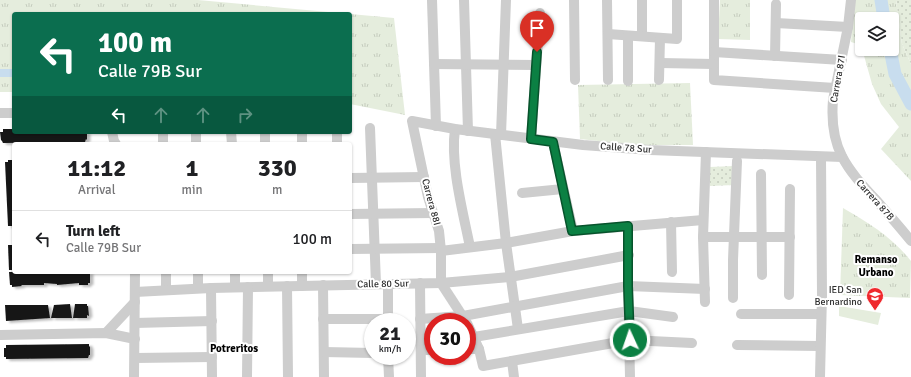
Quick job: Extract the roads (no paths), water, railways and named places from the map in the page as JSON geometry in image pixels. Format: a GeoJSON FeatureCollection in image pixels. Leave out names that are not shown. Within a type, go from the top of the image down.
{"type":"FeatureCollection","features":[{"type":"Feature","properties":{"kind":"street"},"geometry":{"type":"LineString","coordinates":[[432,0],[436,126]]}},
{"type":"Feature","properties":{"kind":"street"},"geometry":{"type":"LineString","coordinates":[[464,0],[468,131]]}},
{"type":"Feature","properties":{"kind":"street"},"geometry":{"type":"LineString","coordinates":[[506,0],[504,64],[498,134],[506,243],[518,329]]}},
{"type":"Feature","properties":{"kind":"street"},"geometry":{"type":"LineString","coordinates":[[574,0],[575,80]]}},
{"type":"Feature","properties":{"kind":"street"},"geometry":{"type":"LineString","coordinates":[[607,0],[608,80]]}},
{"type":"Feature","properties":{"kind":"street"},"geometry":{"type":"LineString","coordinates":[[642,0],[642,36]]}},
{"type":"Feature","properties":{"kind":"street"},"geometry":{"type":"LineString","coordinates":[[608,34],[677,39],[677,0]]}},
{"type":"Feature","properties":{"kind":"street"},"geometry":{"type":"LineString","coordinates":[[714,0],[714,80],[835,88]]}},
{"type":"Feature","properties":{"kind":"street","name":"Carrera 87I"},"geometry":{"type":"LineString","coordinates":[[842,157],[835,136],[832,112],[835,88],[848,27],[851,0]]}},
{"type":"Feature","properties":{"kind":"street"},"geometry":{"type":"LineString","coordinates":[[775,56],[776,4]]}},
{"type":"Feature","properties":{"kind":"street"},"geometry":{"type":"LineString","coordinates":[[531,139],[540,13]]}},
{"type":"Feature","properties":{"kind":"street"},"geometry":{"type":"LineString","coordinates":[[776,23],[848,27]]}},
{"type":"Feature","properties":{"kind":"street"},"geometry":{"type":"LineString","coordinates":[[628,36],[628,81]]}},
{"type":"Feature","properties":{"kind":"street"},"geometry":{"type":"LineString","coordinates":[[659,80],[660,38]]}},
{"type":"Feature","properties":{"kind":"street"},"geometry":{"type":"LineString","coordinates":[[714,52],[842,60]]}},
{"type":"Feature","properties":{"kind":"street"},"geometry":{"type":"LineString","coordinates":[[660,63],[714,64]]}},
{"type":"Feature","properties":{"kind":"street"},"geometry":{"type":"LineString","coordinates":[[434,64],[536,65]]}},
{"type":"Feature","properties":{"kind":"street"},"geometry":{"type":"LineString","coordinates":[[0,113],[12,113]]}},
{"type":"Feature","properties":{"kind":"street","name":"Calle 78 Sur"},"geometry":{"type":"LineString","coordinates":[[412,121],[468,131],[553,142],[650,150],[842,157]]}},
{"type":"Feature","properties":{"kind":"street","name":"Carrera 88I"},"geometry":{"type":"LineString","coordinates":[[412,121],[428,197],[439,231],[441,250],[441,283]]}},
{"type":"Feature","properties":{"kind":"street"},"geometry":{"type":"LineString","coordinates":[[370,128],[376,284]]}},
{"type":"Feature","properties":{"kind":"street"},"geometry":{"type":"LineString","coordinates":[[455,129],[455,157],[470,247]]}},
{"type":"Feature","properties":{"kind":"street"},"geometry":{"type":"LineString","coordinates":[[553,142],[572,231]]}},
{"type":"Feature","properties":{"kind":"street"},"geometry":{"type":"LineString","coordinates":[[705,302],[703,220],[706,152]]}},
{"type":"Feature","properties":{"kind":"street"},"geometry":{"type":"LineString","coordinates":[[820,377],[821,157]]}},
{"type":"Feature","properties":{"kind":"street","name":"Carrera 87B"},"geometry":{"type":"LineString","coordinates":[[842,157],[852,173],[911,241]]}},
{"type":"Feature","properties":{"kind":"street"},"geometry":{"type":"LineString","coordinates":[[734,298],[734,237],[737,161]]}},
{"type":"Feature","properties":{"kind":"street"},"geometry":{"type":"LineString","coordinates":[[761,174],[762,275]]}},
{"type":"Feature","properties":{"kind":"street"},"geometry":{"type":"LineString","coordinates":[[352,178],[424,177]]}},
{"type":"Feature","properties":{"kind":"street"},"geometry":{"type":"LineString","coordinates":[[522,193],[563,189]]}},
{"type":"Feature","properties":{"kind":"street"},"geometry":{"type":"LineString","coordinates":[[789,295],[790,189]]}},
{"type":"Feature","properties":{"kind":"street"},"geometry":{"type":"LineString","coordinates":[[352,214],[433,213]]}},
{"type":"Feature","properties":{"kind":"street"},"geometry":{"type":"LineString","coordinates":[[352,249],[441,250],[506,243],[572,231],[703,220]]}},
{"type":"Feature","properties":{"kind":"street"},"geometry":{"type":"LineString","coordinates":[[671,222],[672,272]]}},
{"type":"Feature","properties":{"kind":"street"},"geometry":{"type":"LineString","coordinates":[[628,226],[630,377]]}},
{"type":"Feature","properties":{"kind":"street"},"geometry":{"type":"LineString","coordinates":[[703,237],[790,237]]}},
{"type":"Feature","properties":{"kind":"street","name":"Calle 80 Sur"},"geometry":{"type":"LineString","coordinates":[[135,297],[166,290],[198,288],[441,283],[510,277],[629,255]]}},
{"type":"Feature","properties":{"kind":"street"},"geometry":{"type":"LineString","coordinates":[[134,377],[135,274]]}},
{"type":"Feature","properties":{"kind":"street"},"geometry":{"type":"LineString","coordinates":[[166,274],[166,290]]}},
{"type":"Feature","properties":{"kind":"street"},"geometry":{"type":"LineString","coordinates":[[198,274],[198,288]]}},
{"type":"Feature","properties":{"kind":"street"},"geometry":{"type":"LineString","coordinates":[[235,274],[235,287]]}},
{"type":"Feature","properties":{"kind":"street"},"geometry":{"type":"LineString","coordinates":[[268,274],[268,286]]}},
{"type":"Feature","properties":{"kind":"street"},"geometry":{"type":"LineString","coordinates":[[302,274],[302,286]]}},
{"type":"Feature","properties":{"kind":"street"},"geometry":{"type":"LineString","coordinates":[[420,283],[421,377]]}},
{"type":"Feature","properties":{"kind":"street"},"geometry":{"type":"LineString","coordinates":[[441,283],[461,313]]}},
{"type":"Feature","properties":{"kind":"street"},"geometry":{"type":"LineString","coordinates":[[388,284],[388,313]]}},
{"type":"Feature","properties":{"kind":"street"},"geometry":{"type":"LineString","coordinates":[[323,285],[324,377]]}},
{"type":"Feature","properties":{"kind":"street"},"geometry":{"type":"LineString","coordinates":[[286,286],[288,377]]}},
{"type":"Feature","properties":{"kind":"street"},"geometry":{"type":"LineString","coordinates":[[476,317],[515,306],[628,286],[705,289]]}},
{"type":"Feature","properties":{"kind":"street"},"geometry":{"type":"LineString","coordinates":[[247,377],[248,287]]}},
{"type":"Feature","properties":{"kind":"street"},"geometry":{"type":"LineString","coordinates":[[211,288],[212,377]]}},
{"type":"Feature","properties":{"kind":"street"},"geometry":{"type":"LineString","coordinates":[[106,333],[135,297]]}},
{"type":"Feature","properties":{"kind":"street"},"geometry":{"type":"LineString","coordinates":[[476,337],[629,311],[674,317]]}},
{"type":"Feature","properties":{"kind":"street"},"geometry":{"type":"LineString","coordinates":[[741,314],[821,314]]}},
{"type":"Feature","properties":{"kind":"street"},"geometry":{"type":"LineString","coordinates":[[323,319],[364,320]]}},
{"type":"Feature","properties":{"kind":"street"},"geometry":{"type":"LineString","coordinates":[[420,319],[424,319]]}},
{"type":"Feature","properties":{"kind":"street"},"geometry":{"type":"LineString","coordinates":[[135,323],[212,322]]}},
{"type":"Feature","properties":{"kind":"street"},"geometry":{"type":"LineString","coordinates":[[0,335],[106,333],[135,339]]}},
{"type":"Feature","properties":{"kind":"street"},"geometry":{"type":"LineString","coordinates":[[476,342],[483,366],[630,340],[692,343]]}},
{"type":"Feature","properties":{"kind":"street"},"geometry":{"type":"LineString","coordinates":[[737,345],[820,346]]}},
{"type":"Feature","properties":{"kind":"street"},"geometry":{"type":"LineString","coordinates":[[324,352],[364,353]]}},
{"type":"Feature","properties":{"kind":"street"},"geometry":{"type":"LineString","coordinates":[[134,358],[212,357]]}},
{"type":"Feature","properties":{"kind":"street"},"geometry":{"type":"LineString","coordinates":[[512,361],[514,377]]}},
{"type":"Feature","properties":{"kind":"street"},"geometry":{"type":"LineString","coordinates":[[388,365],[389,377]]}},
{"type":"Feature","properties":{"kind":"waterway"},"geometry":{"type":"LineString","coordinates":[[881,0],[883,12]]}},
{"type":"Feature","properties":{"kind":"waterway"},"geometry":{"type":"LineString","coordinates":[[891,56],[895,74],[911,104]]}},
{"type":"Feature","properties":{"kind":"waterway"},"geometry":{"type":"LineString","coordinates":[[0,73],[12,73]]}},
{"type":"Feature","properties":{"kind":"place","name":"IED San Bernardino"},"geometry":{"type":"Point","coordinates":[875,311]}},
{"type":"Feature","properties":{"kind":"district","name":"Remanso Urbano"},"geometry":{"type":"Point","coordinates":[876,265]}},
{"type":"Feature","properties":{"kind":"district","name":"Potreritos"},"geometry":{"type":"Point","coordinates":[234,348]}}]}
